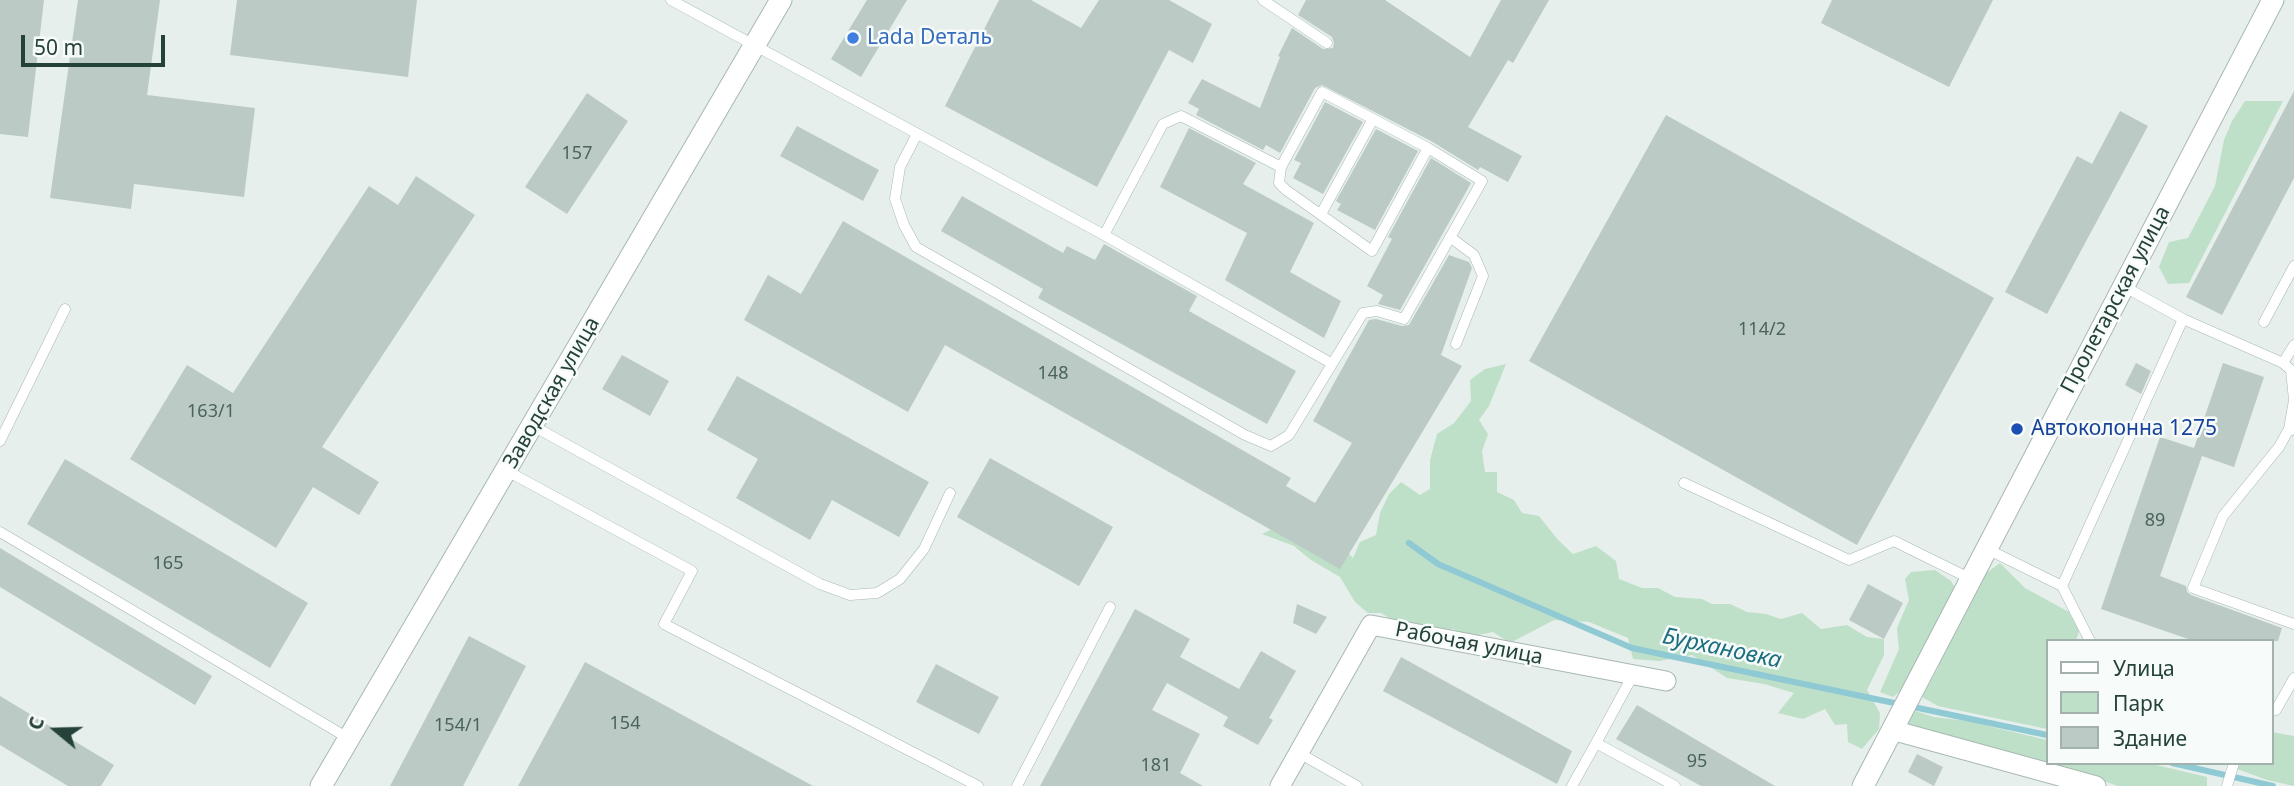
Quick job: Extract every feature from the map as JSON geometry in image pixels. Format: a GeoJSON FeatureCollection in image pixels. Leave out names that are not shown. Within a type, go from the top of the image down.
{"type":"FeatureCollection","features":[{"type":"Feature","properties":{"kind":"street","name":"Заводская улица"},"geometry":{"type":"LineString","coordinates":[[321,786],[781,0]]}},
{"type":"Feature","properties":{"kind":"street","name":"Пролетарская улица"},"geometry":{"type":"LineString","coordinates":[[1863,786],[2273,0]]}},
{"type":"Feature","properties":{"kind":"street","name":"Рабочая улица"},"geometry":{"type":"LineString","coordinates":[[1280,786],[1371,625],[1665,681]]}},
{"type":"Feature","properties":{"kind":"street"},"geometry":{"type":"LineString","coordinates":[[1901,713],[2096,786]]}},
{"type":"Feature","properties":{"kind":"lane"},"geometry":{"type":"LineString","coordinates":[[671,0],[1104,235],[1331,363]]}},
{"type":"Feature","properties":{"kind":"lane"},"geometry":{"type":"LineString","coordinates":[[1263,0],[1327,43]]}},
{"type":"Feature","properties":{"kind":"lane"},"geometry":{"type":"LineString","coordinates":[[917,134],[900,167],[895,199],[904,225],[916,247],[1245,435],[1271,446],[1289,435],[1363,313],[1377,311],[1404,318],[1482,181],[1428,148],[1322,92],[1281,167],[1279,183],[1372,251],[1428,148]]}},
{"type":"Feature","properties":{"kind":"lane"},"geometry":{"type":"LineString","coordinates":[[1104,235],[1163,124],[1169,120],[1181,117],[1190,120],[1281,167]]}},
{"type":"Feature","properties":{"kind":"lane"},"geometry":{"type":"LineString","coordinates":[[1321,214],[1373,119]]}},
{"type":"Feature","properties":{"kind":"lane"},"geometry":{"type":"LineString","coordinates":[[1450,237],[1474,255],[1483,276],[1456,344]]}},
{"type":"Feature","properties":{"kind":"lane"},"geometry":{"type":"LineString","coordinates":[[2264,321],[2294,267]]}},
{"type":"Feature","properties":{"kind":"lane"},"geometry":{"type":"LineString","coordinates":[[2123,286],[2183,319],[2283,363],[2291,370],[2294,400],[2292,430],[2223,516],[2193,588],[2294,624]]}},
{"type":"Feature","properties":{"kind":"lane"},"geometry":{"type":"LineString","coordinates":[[0,441],[65,309]]}},
{"type":"Feature","properties":{"kind":"lane"},"geometry":{"type":"LineString","coordinates":[[2062,586],[2183,319]]}},
{"type":"Feature","properties":{"kind":"lane"},"geometry":{"type":"LineString","coordinates":[[2283,363],[2294,345]]}},
{"type":"Feature","properties":{"kind":"lane"},"geometry":{"type":"LineString","coordinates":[[533,426],[820,584],[850,595],[877,593],[900,579],[924,549],[950,493]]}},
{"type":"Feature","properties":{"kind":"lane"},"geometry":{"type":"LineString","coordinates":[[507,471],[692,570],[664,624],[978,786]]}},
{"type":"Feature","properties":{"kind":"lane"},"geometry":{"type":"LineString","coordinates":[[1685,483],[1849,560],[1894,541],[1971,579]]}},
{"type":"Feature","properties":{"kind":"lane"},"geometry":{"type":"LineString","coordinates":[[0,532],[348,738]]}},
{"type":"Feature","properties":{"kind":"lane"},"geometry":{"type":"LineString","coordinates":[[1987,549],[2062,586],[2089,639]]}},
{"type":"Feature","properties":{"kind":"lane"},"geometry":{"type":"LineString","coordinates":[[1017,786],[1110,607]]}},
{"type":"Feature","properties":{"kind":"lane"},"geometry":{"type":"LineString","coordinates":[[1573,786],[1633,675]]}},
{"type":"Feature","properties":{"kind":"lane"},"geometry":{"type":"LineString","coordinates":[[2273,709],[2276,710],[2294,678]]}},
{"type":"Feature","properties":{"kind":"lane"},"geometry":{"type":"LineString","coordinates":[[1597,743],[1675,786]]}},
{"type":"Feature","properties":{"kind":"lane"},"geometry":{"type":"LineString","coordinates":[[1299,753],[1357,786]]}},
{"type":"Feature","properties":{"kind":"lane"},"geometry":{"type":"LineString","coordinates":[[2228,785],[2233,765]]}},
{"type":"Feature","properties":{"kind":"green space"},"geometry":{"type":"Polygon","coordinates":[[[2245,101],[2283,101],[2189,283],[2168,284],[2159,267],[2169,242],[2188,238],[2215,186],[2224,140],[2245,101]]]}},
{"type":"Feature","properties":{"kind":"green space"},"geometry":{"type":"Polygon","coordinates":[[[1506,364],[1489,406],[1479,420],[1488,434],[1482,451],[1485,472],[1497,472],[1497,492],[1514,500],[1522,513],[1539,516],[1573,554],[1596,546],[1616,561],[1619,579],[1642,588],[1658,588],[1675,597],[1702,599],[1712,604],[1730,604],[1747,612],[1781,619],[1802,613],[1821,629],[1847,625],[1867,637],[1884,639],[1884,655],[1867,690],[1880,713],[1879,729],[1862,749],[1848,742],[1847,724],[1835,725],[1825,709],[1803,719],[1778,713],[1794,693],[1764,684],[1727,678],[1692,655],[1659,661],[1633,659],[1628,638],[1589,622],[1554,620],[1510,643],[1493,632],[1469,637],[1453,629],[1434,633],[1397,623],[1381,613],[1368,613],[1355,602],[1340,577],[1311,560],[1294,546],[1262,534],[1292,519],[1336,539],[1353,558],[1360,542],[1376,535],[1380,513],[1389,494],[1401,482],[1420,495],[1430,489],[1430,460],[1437,434],[1454,423],[1471,401],[1470,380],[1485,369],[1506,364]]]}},
{"type":"Feature","properties":{"kind":"green space"},"geometry":{"type":"Polygon","coordinates":[[[2000,563],[2025,588],[2069,612],[2079,631],[2077,639],[2046,639],[2046,729],[1938,706],[1922,697],[1938,668],[1958,613],[1982,576],[2000,563]]]}},
{"type":"Feature","properties":{"kind":"green space"},"geometry":{"type":"Polygon","coordinates":[[[1935,570],[1951,581],[1958,592],[1904,688],[1893,697],[1880,692],[1899,649],[1897,628],[1909,600],[1905,579],[1911,572],[1935,570]]]}},
{"type":"Feature","properties":{"kind":"green space"},"geometry":{"type":"Polygon","coordinates":[[[1909,709],[1934,717],[1967,721],[2046,740],[2046,763],[1901,724],[1909,709]]]}},
{"type":"Feature","properties":{"kind":"green space"},"geometry":{"type":"Polygon","coordinates":[[[2273,732],[2294,736],[2294,786],[2237,769],[2238,765],[2273,765],[2273,732]]]}},
{"type":"Feature","properties":{"kind":"green space"},"geometry":{"type":"Polygon","coordinates":[[[2053,765],[2156,765],[2207,777],[2207,786],[2118,786],[2053,765]]]}},
{"type":"Feature","properties":{"kind":"building"},"geometry":{"type":"Polygon","coordinates":[[[0,0],[44,0],[28,137],[0,134],[0,0]]]}},
{"type":"Feature","properties":{"kind":"building"},"geometry":{"type":"Polygon","coordinates":[[[78,0],[160,0],[147,95],[255,108],[244,197],[134,184],[131,209],[50,198],[78,0]]]}},
{"type":"Feature","properties":{"kind":"building"},"geometry":{"type":"Polygon","coordinates":[[[237,0],[417,0],[408,77],[230,55],[237,0]]]}},
{"type":"Feature","properties":{"kind":"building"},"geometry":{"type":"Polygon","coordinates":[[[867,0],[907,0],[861,77],[831,59],[867,0]]]}},
{"type":"Feature","properties":{"kind":"building"},"geometry":{"type":"Polygon","coordinates":[[[999,0],[1031,0],[1081,28],[1099,0],[1169,0],[1212,24],[1193,63],[1169,50],[1097,187],[945,106],[999,0]]]}},
{"type":"Feature","properties":{"kind":"building"},"geometry":{"type":"Polygon","coordinates":[[[1306,0],[1385,0],[1470,57],[1501,0],[1549,0],[1513,63],[1508,60],[1468,127],[1522,156],[1508,182],[1480,167],[1478,170],[1431,141],[1322,85],[1315,88],[1280,153],[1266,145],[1263,150],[1196,115],[1199,109],[1188,103],[1202,79],[1260,108],[1280,57],[1278,56],[1292,28],[1323,49],[1333,48],[1332,37],[1298,15],[1306,0]]]}},
{"type":"Feature","properties":{"kind":"building"},"geometry":{"type":"Polygon","coordinates":[[[1832,0],[1993,0],[1949,87],[1821,23],[1832,0]]]}},
{"type":"Feature","properties":{"kind":"building"},"geometry":{"type":"Polygon","coordinates":[[[2294,91],[2294,178],[2222,315],[2186,297],[2294,91]]]}},
{"type":"Feature","properties":{"kind":"building"},"geometry":{"type":"Polygon","coordinates":[[[587,93],[628,121],[567,214],[525,187],[587,93]]]}},
{"type":"Feature","properties":{"kind":"building"},"geometry":{"type":"Polygon","coordinates":[[[1325,102],[1363,122],[1323,194],[1293,178],[1301,163],[1294,160],[1325,102]]]}},
{"type":"Feature","properties":{"kind":"building"},"geometry":{"type":"Polygon","coordinates":[[[2120,111],[2148,126],[2047,314],[2005,292],[2077,156],[2092,164],[2120,111]]]}},
{"type":"Feature","properties":{"kind":"building"},"geometry":{"type":"Polygon","coordinates":[[[1666,115],[1994,298],[1857,545],[1529,361],[1666,115]]]}},
{"type":"Feature","properties":{"kind":"building"},"geometry":{"type":"Polygon","coordinates":[[[797,126],[879,170],[863,201],[780,156],[797,126]]]}},
{"type":"Feature","properties":{"kind":"building"},"geometry":{"type":"Polygon","coordinates":[[[1189,128],[1256,163],[1243,184],[1314,223],[1290,272],[1341,301],[1324,338],[1225,280],[1247,233],[1160,187],[1189,128]]]}},
{"type":"Feature","properties":{"kind":"building"},"geometry":{"type":"Polygon","coordinates":[[[1376,129],[1418,151],[1375,230],[1337,210],[1341,204],[1336,201],[1376,129]]]}},
{"type":"Feature","properties":{"kind":"building"},"geometry":{"type":"Polygon","coordinates":[[[1431,158],[1471,183],[1400,310],[1378,304],[1383,295],[1367,286],[1392,239],[1388,237],[1431,158]]]}},
{"type":"Feature","properties":{"kind":"building"},"geometry":{"type":"Polygon","coordinates":[[[416,176],[475,215],[322,447],[379,482],[359,515],[313,487],[276,548],[130,459],[187,365],[233,393],[369,186],[398,205],[416,176]]]}},
{"type":"Feature","properties":{"kind":"building"},"geometry":{"type":"Polygon","coordinates":[[[962,196],[1063,253],[1067,246],[1095,260],[1104,244],[1197,296],[1189,311],[1296,371],[1267,424],[1038,298],[1043,289],[941,231],[962,196]]]}},
{"type":"Feature","properties":{"kind":"building"},"geometry":{"type":"Polygon","coordinates":[[[843,221],[1291,478],[1286,486],[1315,503],[1352,443],[1313,421],[1369,320],[1409,325],[1449,255],[1469,262],[1472,268],[1441,355],[1462,366],[1340,569],[945,345],[908,412],[744,320],[768,275],[801,294],[843,221]]]}},
{"type":"Feature","properties":{"kind":"building"},"geometry":{"type":"Polygon","coordinates":[[[622,355],[669,381],[650,416],[602,389],[622,355]]]}},
{"type":"Feature","properties":{"kind":"building"},"geometry":{"type":"Polygon","coordinates":[[[2136,363],[2151,371],[2141,394],[2125,385],[2136,363]]]}},
{"type":"Feature","properties":{"kind":"building"},"geometry":{"type":"Polygon","coordinates":[[[2223,363],[2264,377],[2234,467],[2202,456],[2160,576],[2186,586],[2191,595],[2282,628],[2278,641],[2188,639],[2101,609],[2160,437],[2194,448],[2223,363]]]}},
{"type":"Feature","properties":{"kind":"building"},"geometry":{"type":"Polygon","coordinates":[[[737,376],[929,482],[899,537],[832,500],[810,540],[736,498],[758,459],[707,430],[737,376]]]}},
{"type":"Feature","properties":{"kind":"building"},"geometry":{"type":"Polygon","coordinates":[[[990,458],[1113,527],[1079,586],[957,517],[990,458]]]}},
{"type":"Feature","properties":{"kind":"building"},"geometry":{"type":"Polygon","coordinates":[[[65,459],[308,603],[270,668],[27,524],[65,459]]]}},
{"type":"Feature","properties":{"kind":"building"},"geometry":{"type":"Polygon","coordinates":[[[0,548],[212,676],[195,705],[0,587],[0,548]]]}},
{"type":"Feature","properties":{"kind":"building"},"geometry":{"type":"Polygon","coordinates":[[[1868,584],[1903,603],[1884,639],[1849,620],[1868,584]]]}},
{"type":"Feature","properties":{"kind":"building"},"geometry":{"type":"Polygon","coordinates":[[[1297,604],[1327,617],[1316,634],[1293,623],[1297,604]]]}},
{"type":"Feature","properties":{"kind":"building"},"geometry":{"type":"Polygon","coordinates":[[[1135,609],[1190,639],[1180,657],[1239,689],[1261,651],[1296,671],[1269,718],[1273,720],[1258,745],[1223,726],[1228,717],[1167,683],[1152,710],[1200,734],[1180,773],[1203,786],[1040,786],[1135,609]]]}},
{"type":"Feature","properties":{"kind":"building"},"geometry":{"type":"Polygon","coordinates":[[[469,636],[526,666],[463,786],[390,786],[469,636]]]}},
{"type":"Feature","properties":{"kind":"building"},"geometry":{"type":"Polygon","coordinates":[[[1401,657],[1572,751],[1557,784],[1383,691],[1401,657]]]}},
{"type":"Feature","properties":{"kind":"building"},"geometry":{"type":"Polygon","coordinates":[[[585,662],[813,786],[518,786],[585,662]]]}},
{"type":"Feature","properties":{"kind":"building"},"geometry":{"type":"Polygon","coordinates":[[[936,664],[999,697],[979,734],[916,702],[936,664]]]}},
{"type":"Feature","properties":{"kind":"building"},"geometry":{"type":"Polygon","coordinates":[[[0,696],[114,765],[101,786],[68,786],[0,745],[0,696]]]}},
{"type":"Feature","properties":{"kind":"building"},"geometry":{"type":"Polygon","coordinates":[[[1637,705],[1775,786],[1701,786],[1616,739],[1637,705]]]}},
{"type":"Feature","properties":{"kind":"building"},"geometry":{"type":"Polygon","coordinates":[[[1917,754],[1943,767],[1934,786],[1908,772],[1917,754]]]}},
{"type":"Feature","properties":{"kind":"waterway","name":"Бурхановка"},"geometry":{"type":"LineString","coordinates":[[1409,543],[1438,564],[1632,648],[2046,735]]}},
{"type":"Feature","properties":{"kind":"waterway","name":"Бурхановка"},"geometry":{"type":"LineString","coordinates":[[2181,765],[2273,786]]}},
{"type":"Feature","properties":{"kind":"place","name":"Lada Dеталь"},"geometry":{"type":"Point","coordinates":[853,38]}},
{"type":"Feature","properties":{"kind":"place","name":"Автоколонна 1275"},"geometry":{"type":"Point","coordinates":[2017,429]}}]}
